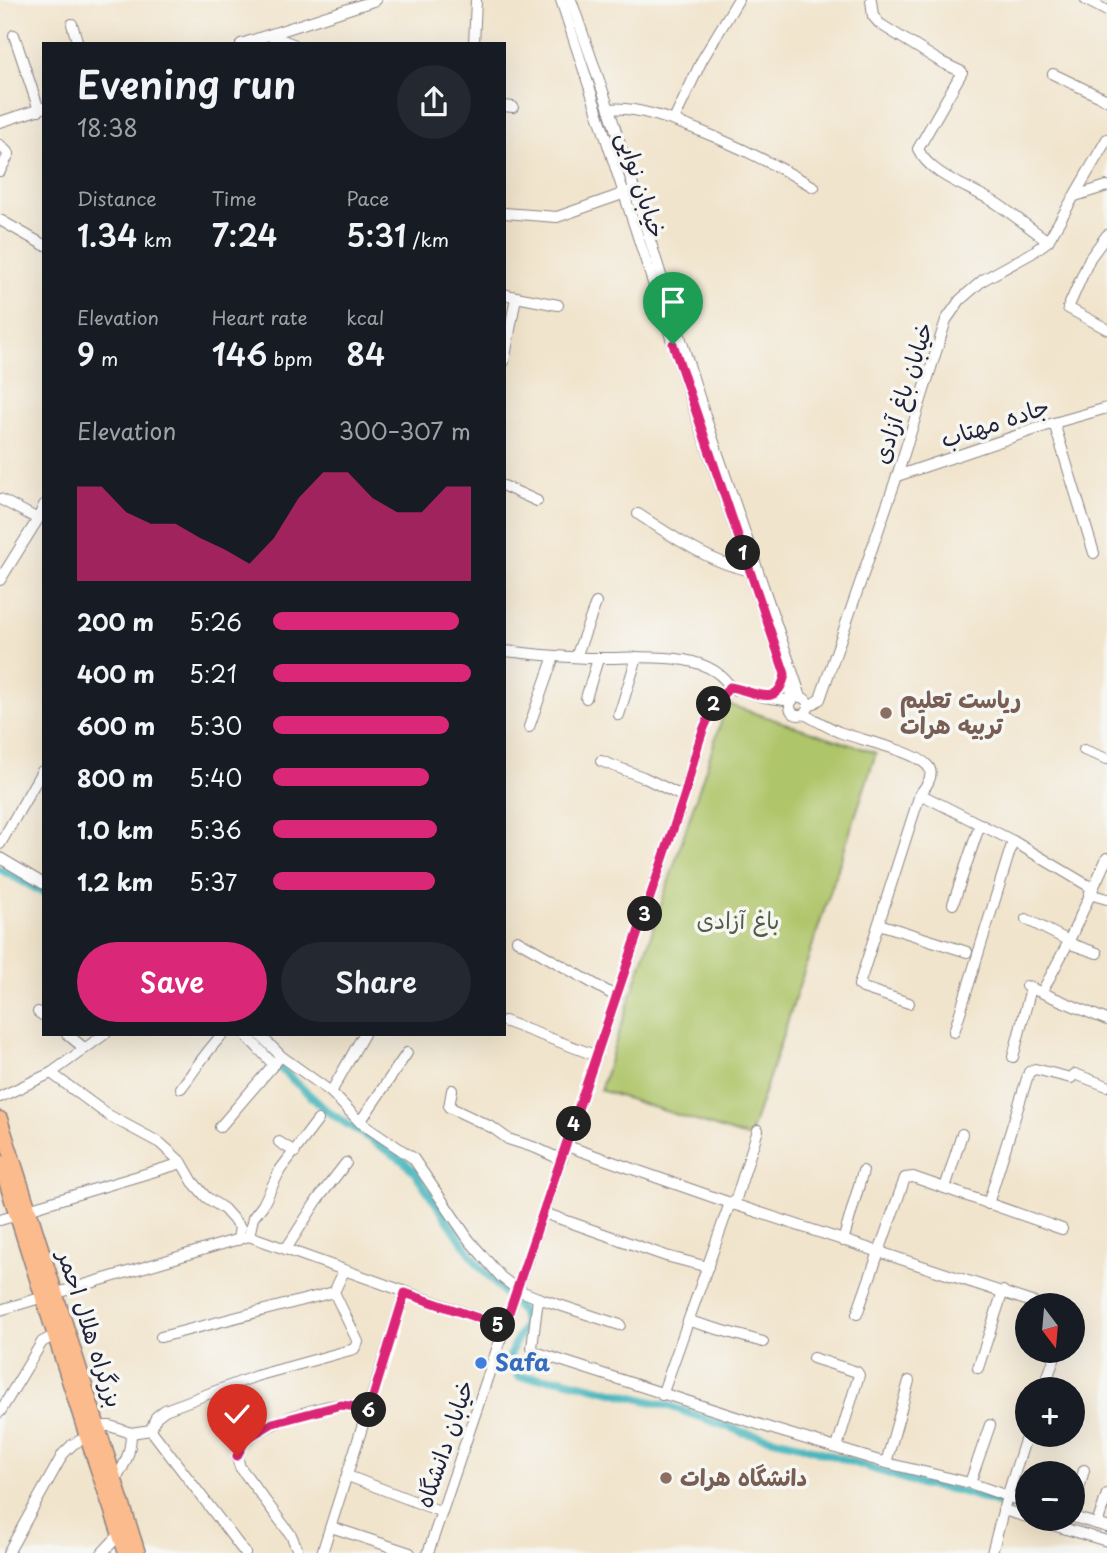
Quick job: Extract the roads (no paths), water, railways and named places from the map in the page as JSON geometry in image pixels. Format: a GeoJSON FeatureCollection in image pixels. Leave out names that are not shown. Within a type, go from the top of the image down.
{"type":"FeatureCollection","features":[{"type":"Feature","properties":{"kind":"highway","name":"بزرگراه هلال احمر"},"geometry":{"type":"LineString","coordinates":[[0,1119],[22,1212],[92,1432],[127,1553]]}},
{"type":"Feature","properties":{"kind":"highway","name":"بزرگراه هلال احمر"},"geometry":{"type":"LineString","coordinates":[[0,1162],[22,1212]]}},
{"type":"Feature","properties":{"kind":"highway","name":"بزرگراه هلال احمر"},"geometry":{"type":"LineString","coordinates":[[48,1295],[55,1335],[92,1432],[115,1481],[138,1553]]}},
{"type":"Feature","properties":{"kind":"street"},"geometry":{"type":"LineString","coordinates":[[474,42],[476,0]]}},
{"type":"Feature","properties":{"kind":"street","name":"خیابان نوایی"},"geometry":{"type":"LineString","coordinates":[[561,0],[794,701]]}},
{"type":"Feature","properties":{"kind":"street","name":"خیابان نوایی"},"geometry":{"type":"LineString","coordinates":[[571,0],[609,109],[794,701]]}},
{"type":"Feature","properties":{"kind":"street"},"geometry":{"type":"LineString","coordinates":[[674,120],[702,60],[738,0]]}},
{"type":"Feature","properties":{"kind":"street"},"geometry":{"type":"LineString","coordinates":[[871,0],[873,16],[880,24],[962,72],[918,149],[924,159],[941,172],[997,204],[1048,241]]}},
{"type":"Feature","properties":{"kind":"street"},"geometry":{"type":"LineString","coordinates":[[1086,0],[1107,12]]}},
{"type":"Feature","properties":{"kind":"street"},"geometry":{"type":"LineString","coordinates":[[247,42],[369,1]]}},
{"type":"Feature","properties":{"kind":"street"},"geometry":{"type":"LineString","coordinates":[[72,24],[77,42]]}},
{"type":"Feature","properties":{"kind":"street"},"geometry":{"type":"LineString","coordinates":[[0,122],[41,109],[14,35]]}},
{"type":"Feature","properties":{"kind":"street"},"geometry":{"type":"LineString","coordinates":[[269,35],[288,42]]}},
{"type":"Feature","properties":{"kind":"street"},"geometry":{"type":"LineString","coordinates":[[1053,74],[1107,100]]}},
{"type":"Feature","properties":{"kind":"street"},"geometry":{"type":"LineString","coordinates":[[609,109],[623,107],[674,120],[783,169],[814,187]]}},
{"type":"Feature","properties":{"kind":"street","name":"خیابان باغ آزادی"},"geometry":{"type":"LineString","coordinates":[[806,711],[820,699],[897,476],[946,320],[960,300],[983,280],[1048,241],[1107,139]]}},
{"type":"Feature","properties":{"kind":"street"},"geometry":{"type":"LineString","coordinates":[[0,145],[9,154],[0,170]]}},
{"type":"Feature","properties":{"kind":"street"},"geometry":{"type":"LineString","coordinates":[[1075,196],[1107,186]]}},
{"type":"Feature","properties":{"kind":"street"},"geometry":{"type":"LineString","coordinates":[[506,213],[557,217],[624,195],[634,189]]}},
{"type":"Feature","properties":{"kind":"street"},"geometry":{"type":"LineString","coordinates":[[0,220],[42,244]]}},
{"type":"Feature","properties":{"kind":"street"},"geometry":{"type":"LineString","coordinates":[[1107,235],[1090,258],[1068,308],[1107,329]]}},
{"type":"Feature","properties":{"kind":"street"},"geometry":{"type":"LineString","coordinates":[[506,294],[558,305]]}},
{"type":"Feature","properties":{"kind":"street"},"geometry":{"type":"LineString","coordinates":[[506,351],[516,297]]}},
{"type":"Feature","properties":{"kind":"street","name":"جاده مهتاب"},"geometry":{"type":"LineString","coordinates":[[897,476],[1107,408]]}},
{"type":"Feature","properties":{"kind":"street"},"geometry":{"type":"LineString","coordinates":[[1054,423],[1094,553]]}},
{"type":"Feature","properties":{"kind":"street"},"geometry":{"type":"LineString","coordinates":[[506,487],[537,501]]}},
{"type":"Feature","properties":{"kind":"street"},"geometry":{"type":"LineString","coordinates":[[0,499],[38,519]]}},
{"type":"Feature","properties":{"kind":"street"},"geometry":{"type":"LineString","coordinates":[[0,580],[42,510]]}},
{"type":"Feature","properties":{"kind":"street"},"geometry":{"type":"LineString","coordinates":[[638,514],[669,534],[721,561],[749,570]]}},
{"type":"Feature","properties":{"kind":"street"},"geometry":{"type":"LineString","coordinates":[[576,657],[596,603]]}},
{"type":"Feature","properties":{"kind":"street"},"geometry":{"type":"LineString","coordinates":[[506,651],[598,659],[637,657],[693,661],[724,678],[732,690],[764,697],[807,701],[806,711]]}},
{"type":"Feature","properties":{"kind":"street"},"geometry":{"type":"LineString","coordinates":[[529,727],[554,656]]}},
{"type":"Feature","properties":{"kind":"street"},"geometry":{"type":"LineString","coordinates":[[619,715],[637,657]]}},
{"type":"Feature","properties":{"kind":"street"},"geometry":{"type":"LineString","coordinates":[[586,698],[598,659]]}},
{"type":"Feature","properties":{"kind":"street"},"geometry":{"type":"LineString","coordinates":[[764,697],[778,692],[783,685],[785,674]]}},
{"type":"Feature","properties":{"kind":"street"},"geometry":{"type":"LineString","coordinates":[[732,690],[794,701]]}},
{"type":"Feature","properties":{"kind":"street","name":"خیابان دانشگاه"},"geometry":{"type":"LineString","coordinates":[[428,1553],[617,997],[709,715],[717,700],[732,690]]}},
{"type":"Feature","properties":{"kind":"street"},"geometry":{"type":"LineString","coordinates":[[794,701],[797,715],[806,711]]}},
{"type":"Feature","properties":{"kind":"street"},"geometry":{"type":"LineString","coordinates":[[806,711],[838,732],[909,755],[926,764],[931,774],[928,785],[920,794],[859,985],[909,1003]]}},
{"type":"Feature","properties":{"kind":"street"},"geometry":{"type":"LineString","coordinates":[[1084,750],[1107,759]]}},
{"type":"Feature","properties":{"kind":"street"},"geometry":{"type":"LineString","coordinates":[[601,761],[684,797]]}},
{"type":"Feature","properties":{"kind":"street"},"geometry":{"type":"LineString","coordinates":[[0,844],[42,771]]}},
{"type":"Feature","properties":{"kind":"street"},"geometry":{"type":"LineString","coordinates":[[920,794],[1013,841],[1090,891],[1107,899]]}},
{"type":"Feature","properties":{"kind":"street"},"geometry":{"type":"LineString","coordinates":[[953,904],[980,824]]}},
{"type":"Feature","properties":{"kind":"street"},"geometry":{"type":"LineString","coordinates":[[954,1032],[1013,841]]}},
{"type":"Feature","properties":{"kind":"street"},"geometry":{"type":"LineString","coordinates":[[0,858],[42,883]]}},
{"type":"Feature","properties":{"kind":"street"},"geometry":{"type":"LineString","coordinates":[[1042,992],[1069,942],[1107,858]]}},
{"type":"Feature","properties":{"kind":"street"},"geometry":{"type":"LineString","coordinates":[[1026,919],[1069,942],[1097,953]]}},
{"type":"Feature","properties":{"kind":"street"},"geometry":{"type":"LineString","coordinates":[[879,923],[967,952]]}},
{"type":"Feature","properties":{"kind":"street"},"geometry":{"type":"LineString","coordinates":[[517,940],[617,997]]}},
{"type":"Feature","properties":{"kind":"street"},"geometry":{"type":"LineString","coordinates":[[1013,1057],[1029,987],[1107,1020]]}},
{"type":"Feature","properties":{"kind":"street"},"geometry":{"type":"LineString","coordinates":[[506,1022],[597,1056]]}},
{"type":"Feature","properties":{"kind":"street"},"geometry":{"type":"LineString","coordinates":[[69,1036],[84,1048]]}},
{"type":"Feature","properties":{"kind":"street"},"geometry":{"type":"LineString","coordinates":[[0,1097],[51,1073],[102,1036]]}},
{"type":"Feature","properties":{"kind":"street"},"geometry":{"type":"LineString","coordinates":[[181,1088],[208,1053],[211,1045],[221,1036]]}},
{"type":"Feature","properties":{"kind":"street"},"geometry":{"type":"LineString","coordinates":[[247,1036],[277,1060],[331,1091],[360,1122],[413,1158],[514,1298],[538,1298],[620,1325]]}},
{"type":"Feature","properties":{"kind":"street"},"geometry":{"type":"LineString","coordinates":[[260,1036],[277,1060]]}},
{"type":"Feature","properties":{"kind":"street"},"geometry":{"type":"LineString","coordinates":[[331,1091],[363,1036]]}},
{"type":"Feature","properties":{"kind":"street"},"geometry":{"type":"LineString","coordinates":[[360,1122],[407,1053]]}},
{"type":"Feature","properties":{"kind":"street"},"geometry":{"type":"LineString","coordinates":[[220,1127],[277,1060]]}},
{"type":"Feature","properties":{"kind":"street"},"geometry":{"type":"LineString","coordinates":[[988,1204],[1029,1072],[1035,1069],[1071,1078],[1075,1074],[1107,1086]]}},
{"type":"Feature","properties":{"kind":"street"},"geometry":{"type":"LineString","coordinates":[[51,1073],[108,1115],[160,1143],[182,1163],[192,1182],[206,1197],[224,1209],[240,1227],[238,1240]]}},
{"type":"Feature","properties":{"kind":"street"},"geometry":{"type":"LineString","coordinates":[[452,1090],[449,1107],[494,1128],[508,1139],[562,1160]]}},
{"type":"Feature","properties":{"kind":"street"},"geometry":{"type":"LineString","coordinates":[[250,1236],[253,1219],[280,1170],[318,1120]]}},
{"type":"Feature","properties":{"kind":"street"},"geometry":{"type":"LineString","coordinates":[[662,1395],[758,1130]]}},
{"type":"Feature","properties":{"kind":"street"},"geometry":{"type":"LineString","coordinates":[[945,1188],[962,1134]]}},
{"type":"Feature","properties":{"kind":"street"},"geometry":{"type":"LineString","coordinates":[[279,1142],[295,1152]]}},
{"type":"Feature","properties":{"kind":"street"},"geometry":{"type":"LineString","coordinates":[[567,1146],[732,1204],[1015,1296]]}},
{"type":"Feature","properties":{"kind":"street"},"geometry":{"type":"LineString","coordinates":[[0,1220],[182,1163]]}},
{"type":"Feature","properties":{"kind":"street"},"geometry":{"type":"LineString","coordinates":[[286,1250],[318,1199],[346,1163]]}},
{"type":"Feature","properties":{"kind":"street"},"geometry":{"type":"LineString","coordinates":[[843,1241],[863,1171]]}},
{"type":"Feature","properties":{"kind":"street"},"geometry":{"type":"LineString","coordinates":[[857,1314],[905,1178],[913,1177],[1062,1229]]}},
{"type":"Feature","properties":{"kind":"street"},"geometry":{"type":"LineString","coordinates":[[544,1213],[666,1256],[708,1267]]}},
{"type":"Feature","properties":{"kind":"street"},"geometry":{"type":"LineString","coordinates":[[0,1310],[250,1236],[504,1327]]}},
{"type":"Feature","properties":{"kind":"street"},"geometry":{"type":"LineString","coordinates":[[151,1430],[156,1416],[164,1410],[256,1376],[354,1349],[358,1342],[334,1293],[344,1270]]}},
{"type":"Feature","properties":{"kind":"street"},"geometry":{"type":"LineString","coordinates":[[978,1368],[1003,1292]]}},
{"type":"Feature","properties":{"kind":"street"},"geometry":{"type":"LineString","coordinates":[[161,1337],[334,1293]]}},
{"type":"Feature","properties":{"kind":"street"},"geometry":{"type":"LineString","coordinates":[[322,1553],[405,1293]]}},
{"type":"Feature","properties":{"kind":"street"},"geometry":{"type":"LineString","coordinates":[[538,1298],[532,1348],[535,1352],[662,1395],[886,1463],[970,1483],[1015,1509]]}},
{"type":"Feature","properties":{"kind":"street"},"geometry":{"type":"LineString","coordinates":[[689,1321],[763,1342]]}},
{"type":"Feature","properties":{"kind":"street"},"geometry":{"type":"LineString","coordinates":[[0,1412],[42,1342],[55,1335]]}},
{"type":"Feature","properties":{"kind":"street"},"geometry":{"type":"LineString","coordinates":[[813,1358],[858,1374],[837,1447]]}},
{"type":"Feature","properties":{"kind":"street"},"geometry":{"type":"LineString","coordinates":[[886,1463],[909,1381]]}},
{"type":"Feature","properties":{"kind":"street"},"geometry":{"type":"LineString","coordinates":[[299,1553],[291,1535],[240,1467],[237,1456],[239,1448],[246,1439],[273,1423],[329,1406],[357,1407],[368,1413]]}},
{"type":"Feature","properties":{"kind":"street"},"geometry":{"type":"LineString","coordinates":[[970,1483],[990,1425]]}},
{"type":"Feature","properties":{"kind":"street"},"geometry":{"type":"LineString","coordinates":[[8,1553],[64,1454],[73,1444],[92,1432],[110,1426],[131,1433],[151,1430]]}},
{"type":"Feature","properties":{"kind":"street"},"geometry":{"type":"LineString","coordinates":[[151,1430],[245,1553]]}},
{"type":"Feature","properties":{"kind":"street"},"geometry":{"type":"LineString","coordinates":[[115,1481],[131,1448],[131,1433]]}},
{"type":"Feature","properties":{"kind":"street"},"geometry":{"type":"LineString","coordinates":[[992,1553],[1023,1447]]}},
{"type":"Feature","properties":{"kind":"street"},"geometry":{"type":"LineString","coordinates":[[348,1476],[442,1512]]}},
{"type":"Feature","properties":{"kind":"street"},"geometry":{"type":"LineString","coordinates":[[1085,1521],[1102,1526],[1107,1494]]}},
{"type":"Feature","properties":{"kind":"street"},"geometry":{"type":"LineString","coordinates":[[1005,1502],[1015,1502]]}},
{"type":"Feature","properties":{"kind":"street"},"geometry":{"type":"LineString","coordinates":[[331,1527],[410,1553]]}},
{"type":"Feature","properties":{"kind":"street"},"geometry":{"type":"LineString","coordinates":[[1073,1531],[1107,1541]]}},
{"type":"Feature","properties":{"kind":"street"},"geometry":{"type":"LineString","coordinates":[[102,1553],[120,1534]]}},
{"type":"Feature","properties":{"kind":"waterway"},"geometry":{"type":"LineString","coordinates":[[0,869],[42,892]]}},
{"type":"Feature","properties":{"kind":"waterway"},"geometry":{"type":"LineString","coordinates":[[270,1059],[327,1111],[402,1160],[414,1171],[479,1266],[521,1311],[525,1325],[513,1346],[509,1360],[519,1377],[560,1379],[669,1406],[742,1432],[796,1444],[923,1485],[956,1490],[1010,1507]]}},
{"type":"Feature","properties":{"kind":"place","name":"ریاست تعلیم تربیه هرات"},"geometry":{"type":"Point","coordinates":[886,713]}},
{"type":"Feature","properties":{"kind":"place","name":"Safa"},"geometry":{"type":"Point","coordinates":[481,1363]}},
{"type":"Feature","properties":{"kind":"place","name":"دانشگاه هرات"},"geometry":{"type":"Point","coordinates":[666,1478]}},
{"type":"Feature","properties":{"kind":"park label","name":"باغ آزادی"},"geometry":{"type":"Point","coordinates":[738,921]}}]}
